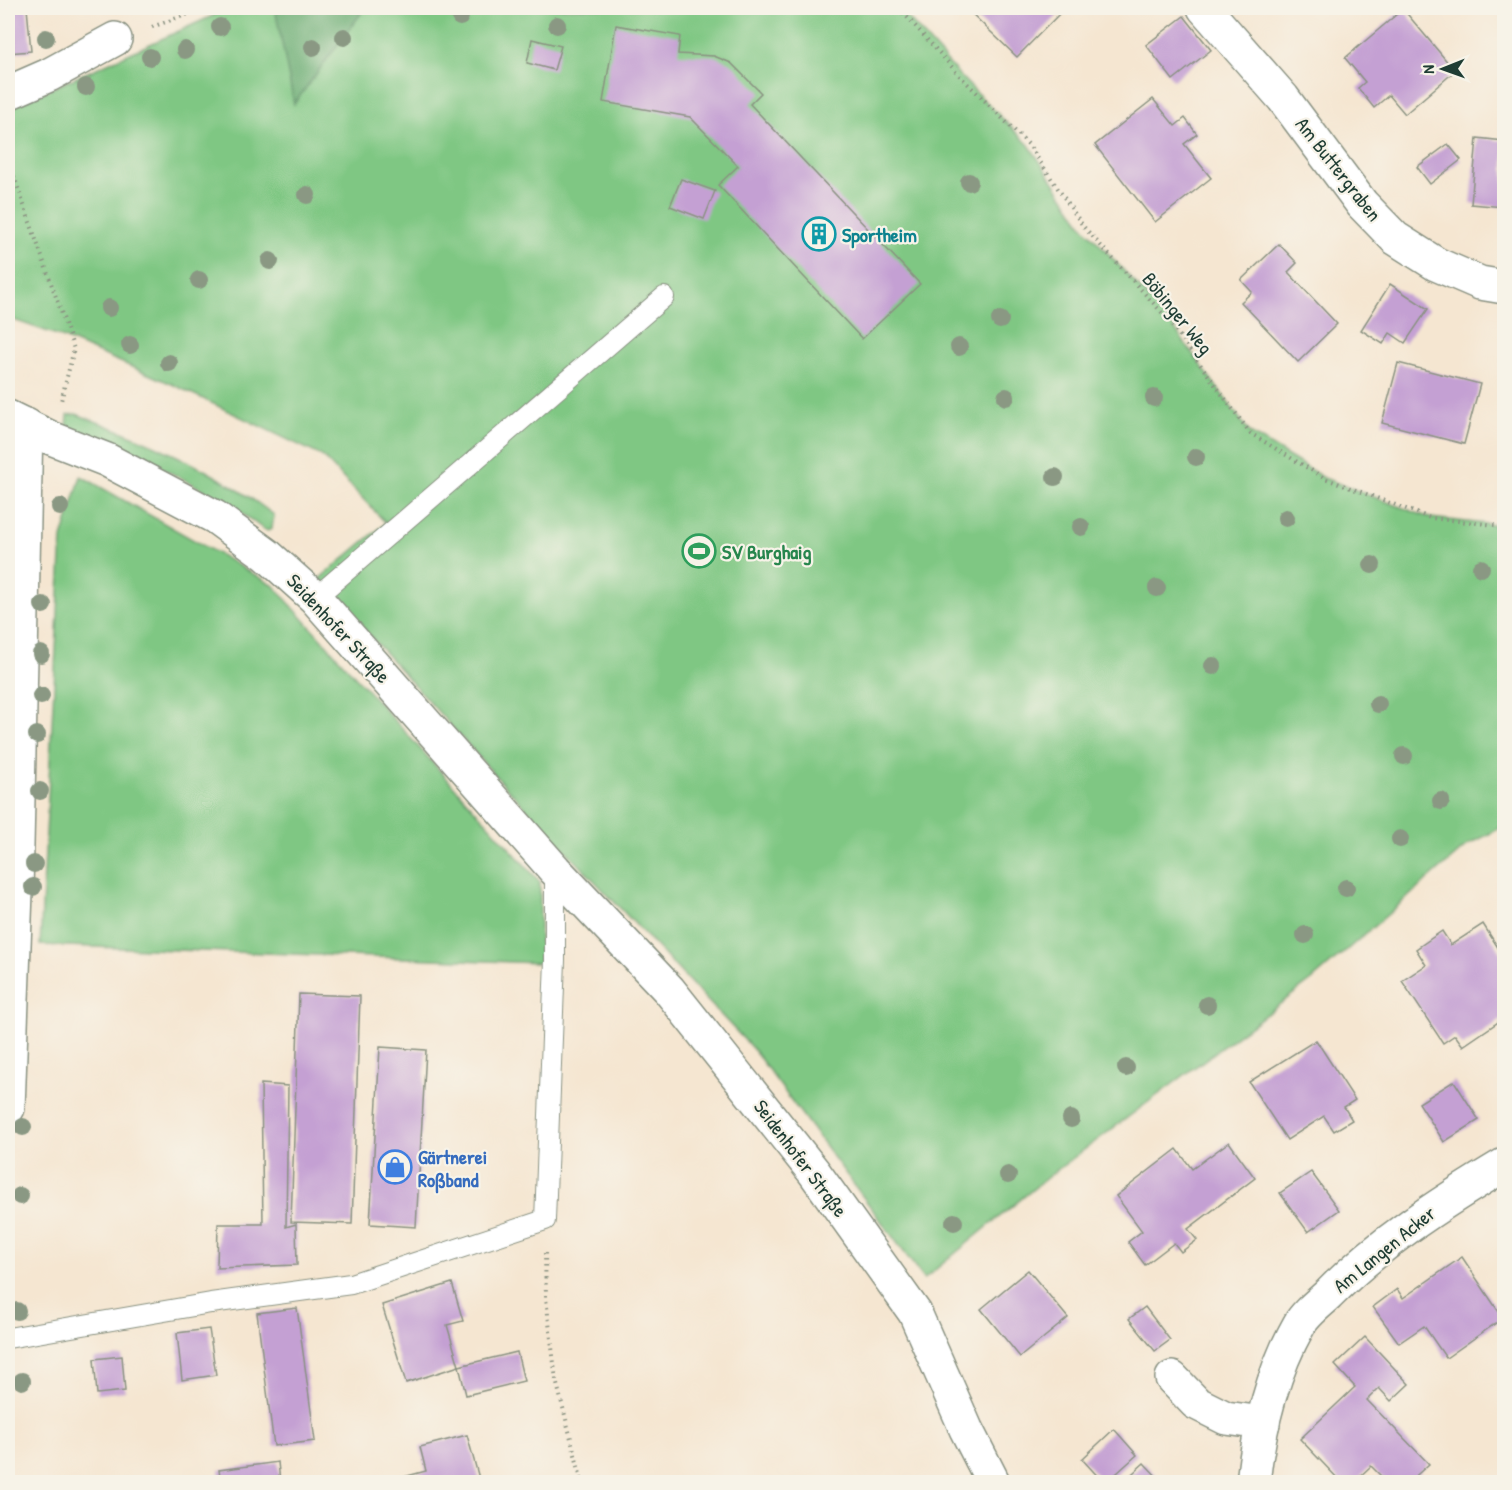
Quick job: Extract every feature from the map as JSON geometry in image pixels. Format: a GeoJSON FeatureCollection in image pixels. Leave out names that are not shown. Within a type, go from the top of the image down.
{"type":"FeatureCollection","features":[{"type":"Feature","properties":{"kind":"street","name":"Am Buttergraben"},"geometry":{"type":"LineString","coordinates":[[1204,8],[1283,98],[1362,204],[1395,238],[1436,264],[1480,283],[1504,287]]}},
{"type":"Feature","properties":{"kind":"street"},"geometry":{"type":"LineString","coordinates":[[8,93],[49,75],[115,39]]}},
{"type":"Feature","properties":{"kind":"street"},"geometry":{"type":"LineString","coordinates":[[8,1108],[28,427]]}},
{"type":"Feature","properties":{"kind":"street","name":"Seidenhofer Straße"},"geometry":{"type":"LineString","coordinates":[[28,427],[107,460],[214,517],[267,555],[315,598],[555,870],[669,990],[814,1172],[915,1313],[966,1429],[993,1482]]}},
{"type":"Feature","properties":{"kind":"street","name":"Am Langen Acker"},"geometry":{"type":"LineString","coordinates":[[1253,1482],[1257,1446],[1274,1378],[1300,1323],[1355,1268],[1439,1204],[1504,1165]]}},
{"type":"Feature","properties":{"kind":"street"},"geometry":{"type":"LineString","coordinates":[[1172,1378],[1196,1403],[1226,1418],[1263,1423]]}},
{"type":"Feature","properties":{"kind":"lane"},"geometry":{"type":"LineString","coordinates":[[315,598],[664,297]]}},
{"type":"Feature","properties":{"kind":"lane"},"geometry":{"type":"LineString","coordinates":[[8,1338],[211,1303],[351,1284],[545,1220],[555,960],[555,870]]}},
{"type":"Feature","properties":{"kind":"path"},"geometry":{"type":"LineString","coordinates":[[115,39],[205,8]]}},
{"type":"Feature","properties":{"kind":"path","name":"Böbinger Weg"},"geometry":{"type":"LineString","coordinates":[[899,8],[960,76],[1029,145],[1083,226],[1166,317],[1250,433],[1324,478],[1431,518],[1504,526]]}},
{"type":"Feature","properties":{"kind":"path"},"geometry":{"type":"LineString","coordinates":[[8,159],[74,349],[28,427]]}},
{"type":"Feature","properties":{"kind":"path"},"geometry":{"type":"LineString","coordinates":[[545,1220],[546,1298],[556,1380],[582,1482]]}},
{"type":"Feature","properties":{"kind":"green space"},"geometry":{"type":"Polygon","coordinates":[[[230,8],[899,8],[960,76],[1029,145],[1083,226],[1166,317],[1250,433],[1324,478],[1430,518],[1504,526],[1504,826],[1468,845],[1312,980],[1049,1176],[924,1279],[753,1049],[503,784],[319,579],[386,523],[322,456],[174,385],[57,335],[8,318],[8,108],[230,8]]]}},
{"type":"Feature","properties":{"kind":"green space"},"geometry":{"type":"Polygon","coordinates":[[[275,8],[365,8],[294,104],[275,8]]]}},
{"type":"Feature","properties":{"kind":"green space"},"geometry":{"type":"Polygon","coordinates":[[[76,414],[154,445],[204,470],[274,515],[272,528],[268,531],[263,529],[193,484],[67,427],[68,415],[76,414]]]}},
{"type":"Feature","properties":{"kind":"green space"},"geometry":{"type":"Polygon","coordinates":[[[81,476],[273,585],[540,882],[540,963],[40,945],[62,538],[81,476]]]}},
{"type":"Feature","properties":{"kind":"building"},"geometry":{"type":"Polygon","coordinates":[[[8,8],[27,8],[31,51],[8,53],[8,8]]]}},
{"type":"Feature","properties":{"kind":"building"},"geometry":{"type":"Polygon","coordinates":[[[966,8],[1065,8],[1017,57],[966,8]]]}},
{"type":"Feature","properties":{"kind":"building"},"geometry":{"type":"Polygon","coordinates":[[[1403,9],[1455,71],[1405,114],[1389,95],[1374,108],[1358,88],[1365,82],[1345,58],[1403,9]]]}},
{"type":"Feature","properties":{"kind":"building"},"geometry":{"type":"Polygon","coordinates":[[[1184,16],[1211,50],[1173,80],[1146,45],[1184,16]]]}},
{"type":"Feature","properties":{"kind":"building"},"geometry":{"type":"Polygon","coordinates":[[[616,25],[680,36],[678,54],[714,56],[731,63],[761,93],[750,104],[920,284],[862,339],[718,185],[738,166],[690,117],[603,102],[616,25]]]}},
{"type":"Feature","properties":{"kind":"building"},"geometry":{"type":"Polygon","coordinates":[[[532,39],[561,46],[554,70],[527,63],[532,39]]]}},
{"type":"Feature","properties":{"kind":"building"},"geometry":{"type":"Polygon","coordinates":[[[1153,99],[1175,126],[1185,118],[1197,134],[1184,144],[1211,178],[1155,222],[1095,145],[1153,99]]]}},
{"type":"Feature","properties":{"kind":"building"},"geometry":{"type":"Polygon","coordinates":[[[1477,138],[1504,141],[1504,207],[1471,204],[1477,138]]]}},
{"type":"Feature","properties":{"kind":"building"},"geometry":{"type":"Polygon","coordinates":[[[1448,144],[1461,160],[1430,184],[1417,167],[1448,144]]]}},
{"type":"Feature","properties":{"kind":"building"},"geometry":{"type":"Polygon","coordinates":[[[681,179],[715,191],[704,219],[670,206],[681,179]]]}},
{"type":"Feature","properties":{"kind":"building"},"geometry":{"type":"Polygon","coordinates":[[[1279,244],[1297,263],[1288,272],[1337,324],[1298,362],[1241,302],[1252,292],[1241,280],[1279,244]]]}},
{"type":"Feature","properties":{"kind":"building"},"geometry":{"type":"Polygon","coordinates":[[[1390,284],[1428,309],[1405,343],[1390,333],[1383,344],[1361,330],[1390,284]]]}},
{"type":"Feature","properties":{"kind":"building"},"geometry":{"type":"Polygon","coordinates":[[[1398,363],[1480,384],[1464,444],[1382,423],[1398,363]]]}},
{"type":"Feature","properties":{"kind":"building"},"geometry":{"type":"Polygon","coordinates":[[[1483,924],[1504,957],[1504,1018],[1463,1046],[1455,1035],[1443,1043],[1402,981],[1426,965],[1416,949],[1442,931],[1451,945],[1483,924]]]}},
{"type":"Feature","properties":{"kind":"building"},"geometry":{"type":"Polygon","coordinates":[[[299,994],[360,996],[352,1224],[291,1222],[299,994]]]}},
{"type":"Feature","properties":{"kind":"building"},"geometry":{"type":"Polygon","coordinates":[[[1316,1040],[1355,1100],[1344,1107],[1352,1120],[1334,1131],[1324,1116],[1287,1140],[1249,1082],[1316,1040]]]}},
{"type":"Feature","properties":{"kind":"building"},"geometry":{"type":"Polygon","coordinates":[[[380,1047],[426,1050],[416,1227],[370,1224],[380,1047]]]}},
{"type":"Feature","properties":{"kind":"building"},"geometry":{"type":"Polygon","coordinates":[[[1454,1081],[1479,1120],[1444,1142],[1419,1103],[1454,1081]]]}},
{"type":"Feature","properties":{"kind":"building"},"geometry":{"type":"Polygon","coordinates":[[[261,1084],[288,1086],[286,1227],[296,1224],[297,1265],[217,1268],[218,1224],[263,1224],[261,1084]]]}},
{"type":"Feature","properties":{"kind":"building"},"geometry":{"type":"Polygon","coordinates":[[[1229,1142],[1255,1178],[1188,1229],[1197,1240],[1181,1252],[1174,1243],[1145,1265],[1128,1242],[1142,1231],[1116,1196],[1177,1149],[1192,1169],[1229,1142]]]}},
{"type":"Feature","properties":{"kind":"building"},"geometry":{"type":"Polygon","coordinates":[[[1311,1172],[1339,1210],[1308,1232],[1280,1193],[1311,1172]]]}},
{"type":"Feature","properties":{"kind":"building"},"geometry":{"type":"Polygon","coordinates":[[[1462,1257],[1503,1318],[1446,1358],[1424,1326],[1399,1343],[1373,1307],[1397,1289],[1403,1298],[1462,1257]]]}},
{"type":"Feature","properties":{"kind":"building"},"geometry":{"type":"Polygon","coordinates":[[[1028,1270],[1068,1318],[1020,1357],[981,1309],[1028,1270]]]}},
{"type":"Feature","properties":{"kind":"building"},"geometry":{"type":"Polygon","coordinates":[[[452,1283],[463,1321],[447,1325],[459,1366],[406,1383],[382,1305],[452,1283]]]}},
{"type":"Feature","properties":{"kind":"building"},"geometry":{"type":"Polygon","coordinates":[[[1145,1307],[1170,1340],[1155,1351],[1129,1319],[1145,1307]]]}},
{"type":"Feature","properties":{"kind":"building"},"geometry":{"type":"Polygon","coordinates":[[[297,1308],[315,1441],[274,1446],[257,1313],[297,1308]]]}},
{"type":"Feature","properties":{"kind":"building"},"geometry":{"type":"Polygon","coordinates":[[[209,1329],[216,1375],[182,1380],[177,1333],[209,1329]]]}},
{"type":"Feature","properties":{"kind":"building"},"geometry":{"type":"Polygon","coordinates":[[[1365,1337],[1409,1384],[1391,1401],[1379,1388],[1367,1400],[1429,1464],[1409,1482],[1387,1482],[1371,1466],[1354,1482],[1341,1482],[1300,1439],[1355,1387],[1335,1365],[1365,1337]]]}},
{"type":"Feature","properties":{"kind":"building"},"geometry":{"type":"Polygon","coordinates":[[[517,1352],[524,1381],[466,1395],[459,1366],[517,1352]]]}},
{"type":"Feature","properties":{"kind":"building"},"geometry":{"type":"Polygon","coordinates":[[[122,1356],[125,1391],[97,1394],[94,1359],[122,1356]]]}},
{"type":"Feature","properties":{"kind":"building"},"geometry":{"type":"Polygon","coordinates":[[[1114,1429],[1137,1455],[1107,1482],[1103,1482],[1082,1459],[1114,1429]]]}},
{"type":"Feature","properties":{"kind":"building"},"geometry":{"type":"Polygon","coordinates":[[[467,1435],[480,1482],[385,1482],[426,1471],[420,1447],[467,1435]]]}},
{"type":"Feature","properties":{"kind":"building"},"geometry":{"type":"Polygon","coordinates":[[[278,1462],[280,1482],[221,1482],[219,1470],[278,1462]]]}},
{"type":"Feature","properties":{"kind":"building"},"geometry":{"type":"Polygon","coordinates":[[[1144,1463],[1162,1482],[1123,1482],[1144,1463]]]}},
{"type":"Feature","properties":{"kind":"place","name":"Sportheim"},"geometry":{"type":"Point","coordinates":[819,234]}},
{"type":"Feature","properties":{"kind":"place","name":"SV Burghaig"},"geometry":{"type":"Point","coordinates":[699,551]}},
{"type":"Feature","properties":{"kind":"place","name":"Gärtnerei Roßband"},"geometry":{"type":"Point","coordinates":[395,1167]}}]}
